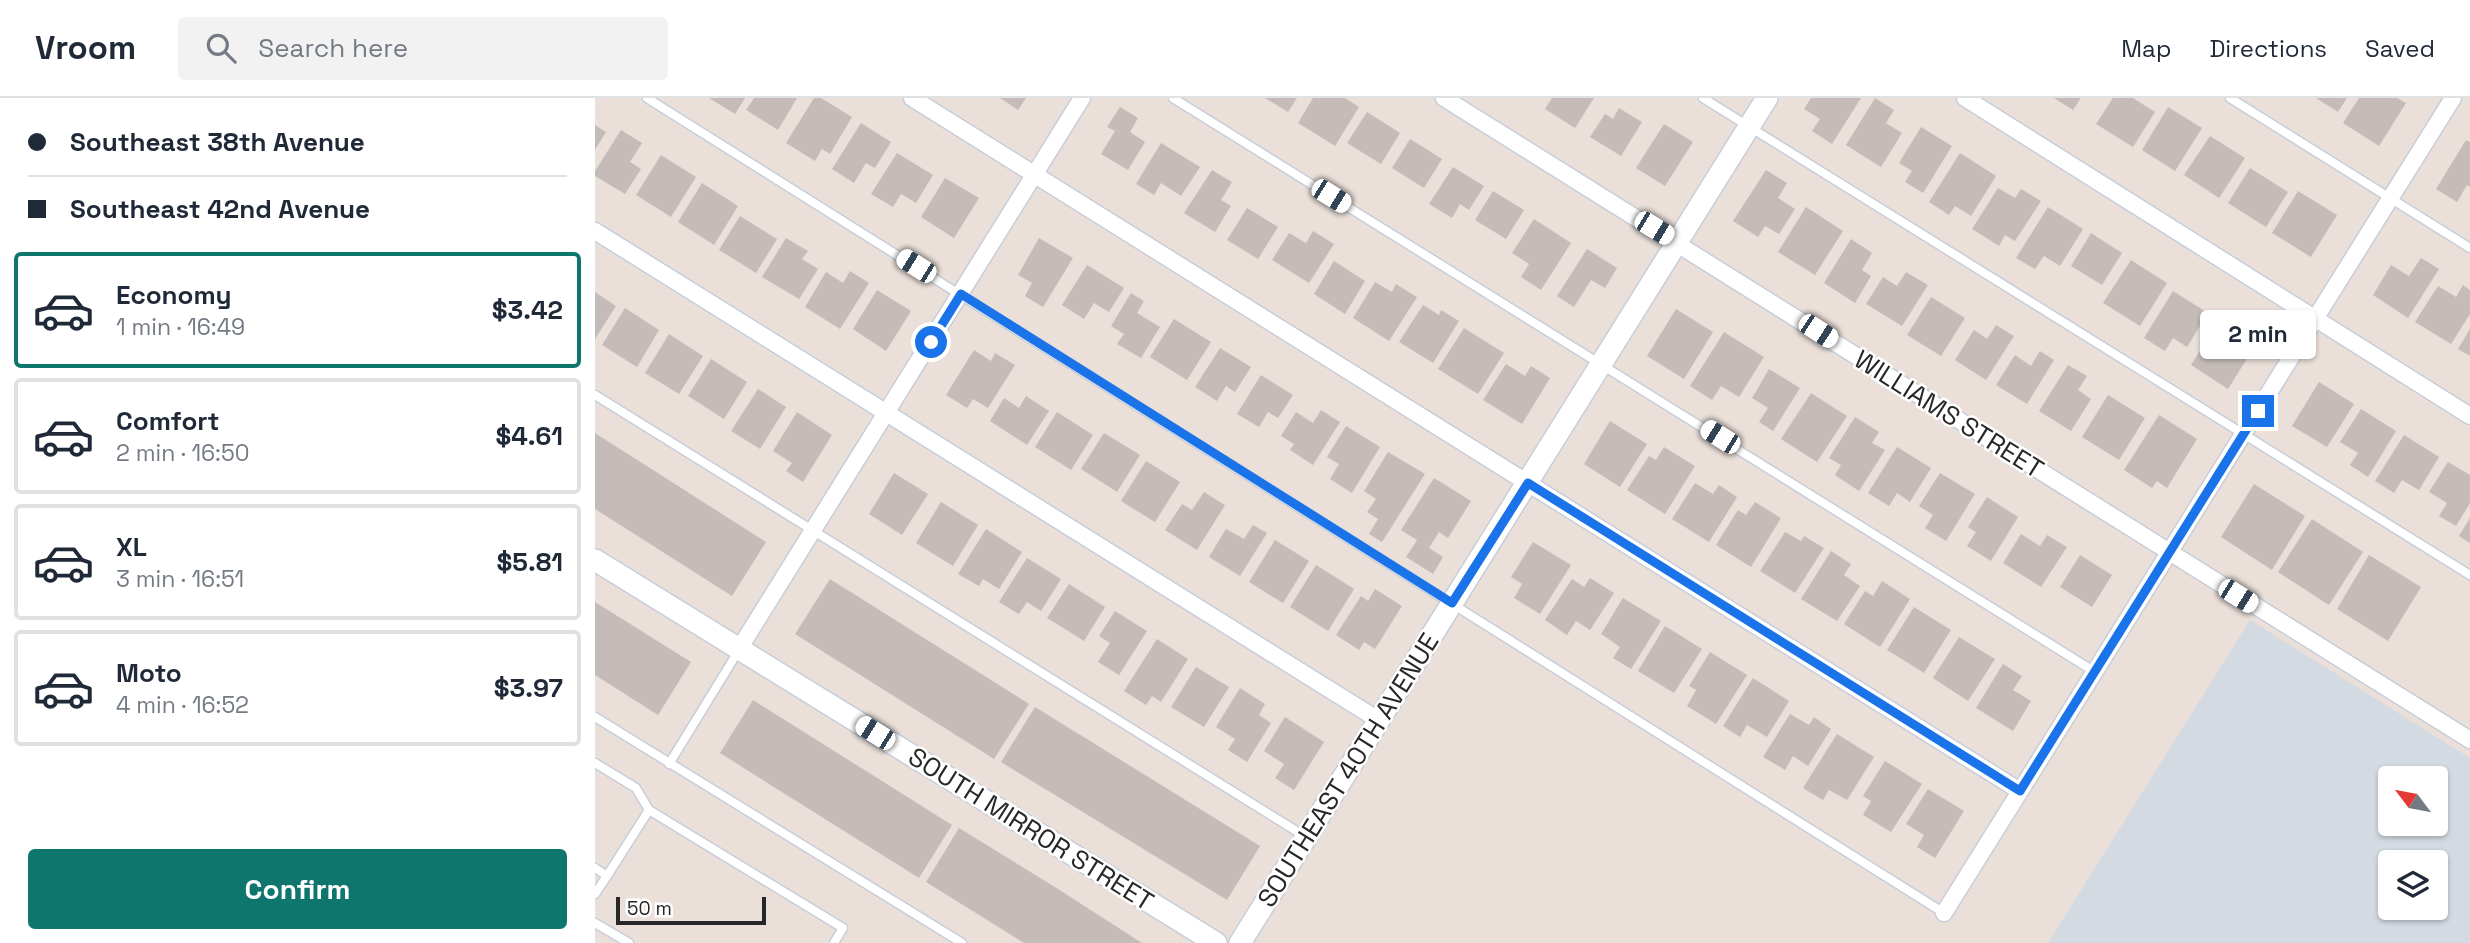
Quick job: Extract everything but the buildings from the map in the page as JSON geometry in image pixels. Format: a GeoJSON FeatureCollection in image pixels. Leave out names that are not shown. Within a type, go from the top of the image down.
{"type":"FeatureCollection","features":[{"type":"Feature","properties":{"kind":"street"},"geometry":{"type":"LineString","coordinates":[[912,98],[2020,791]]}},
{"type":"Feature","properties":{"kind":"street"},"geometry":{"type":"LineString","coordinates":[[739,649],[1082,98]]}},
{"type":"Feature","properties":{"kind":"street","name":"WILLIAMS STREET"},"geometry":{"type":"LineString","coordinates":[[1444,98],[2470,740]]}},
{"type":"Feature","properties":{"kind":"street","name":"SOUTHEAST 40TH AVENUE"},"geometry":{"type":"LineString","coordinates":[[1240,943],[1767,98]]}},
{"type":"Feature","properties":{"kind":"street"},"geometry":{"type":"LineString","coordinates":[[1965,98],[2470,416]]}},
{"type":"Feature","properties":{"kind":"street"},"geometry":{"type":"LineString","coordinates":[[1944,914],[2453,98]]}},
{"type":"Feature","properties":{"kind":"street"},"geometry":{"type":"LineString","coordinates":[[595,230],[1380,721]]}},
{"type":"Feature","properties":{"kind":"street","name":"SOUTH MIRROR STREET"},"geometry":{"type":"LineString","coordinates":[[595,560],[1216,943]]}},
{"type":"Feature","properties":{"kind":"lane"},"geometry":{"type":"LineString","coordinates":[[647,98],[1944,914]]}},
{"type":"Feature","properties":{"kind":"lane"},"geometry":{"type":"LineString","coordinates":[[1173,98],[1603,363],[2095,672]]}},
{"type":"Feature","properties":{"kind":"lane"},"geometry":{"type":"LineString","coordinates":[[1703,98],[2470,575]]}},
{"type":"Feature","properties":{"kind":"lane"},"geometry":{"type":"LineString","coordinates":[[2230,98],[2470,248]]}},
{"type":"Feature","properties":{"kind":"lane"},"geometry":{"type":"LineString","coordinates":[[595,395],[1306,837]]}},
{"type":"Feature","properties":{"kind":"lane"},"geometry":{"type":"LineString","coordinates":[[669,764],[739,649]]}},
{"type":"Feature","properties":{"kind":"lane"},"geometry":{"type":"LineString","coordinates":[[595,717],[962,943]]}},
{"type":"Feature","properties":{"kind":"lane"},"geometry":{"type":"LineString","coordinates":[[595,763],[636,788],[649,810],[843,929],[835,943]]}},
{"type":"Feature","properties":{"kind":"lane"},"geometry":{"type":"LineString","coordinates":[[595,894],[649,810]]}},
{"type":"Feature","properties":{"kind":"lane"},"geometry":{"type":"LineString","coordinates":[[595,868],[607,876]]}},
{"type":"Feature","properties":{"kind":"lane"},"geometry":{"type":"LineString","coordinates":[[595,923],[629,943]]}},
{"type":"Feature","properties":{"kind":"shaded area"},"geometry":{"type":"Polygon","coordinates":[[[2250,620],[2470,758],[2468,943],[2048,943],[2250,620]]]}},
{"type":"Feature","properties":{"kind":"route"},"geometry":{"type":"LineString","coordinates":[[931,342],[961,294],[1452,603],[1528,483],[2020,791],[2258,411]]}}]}
